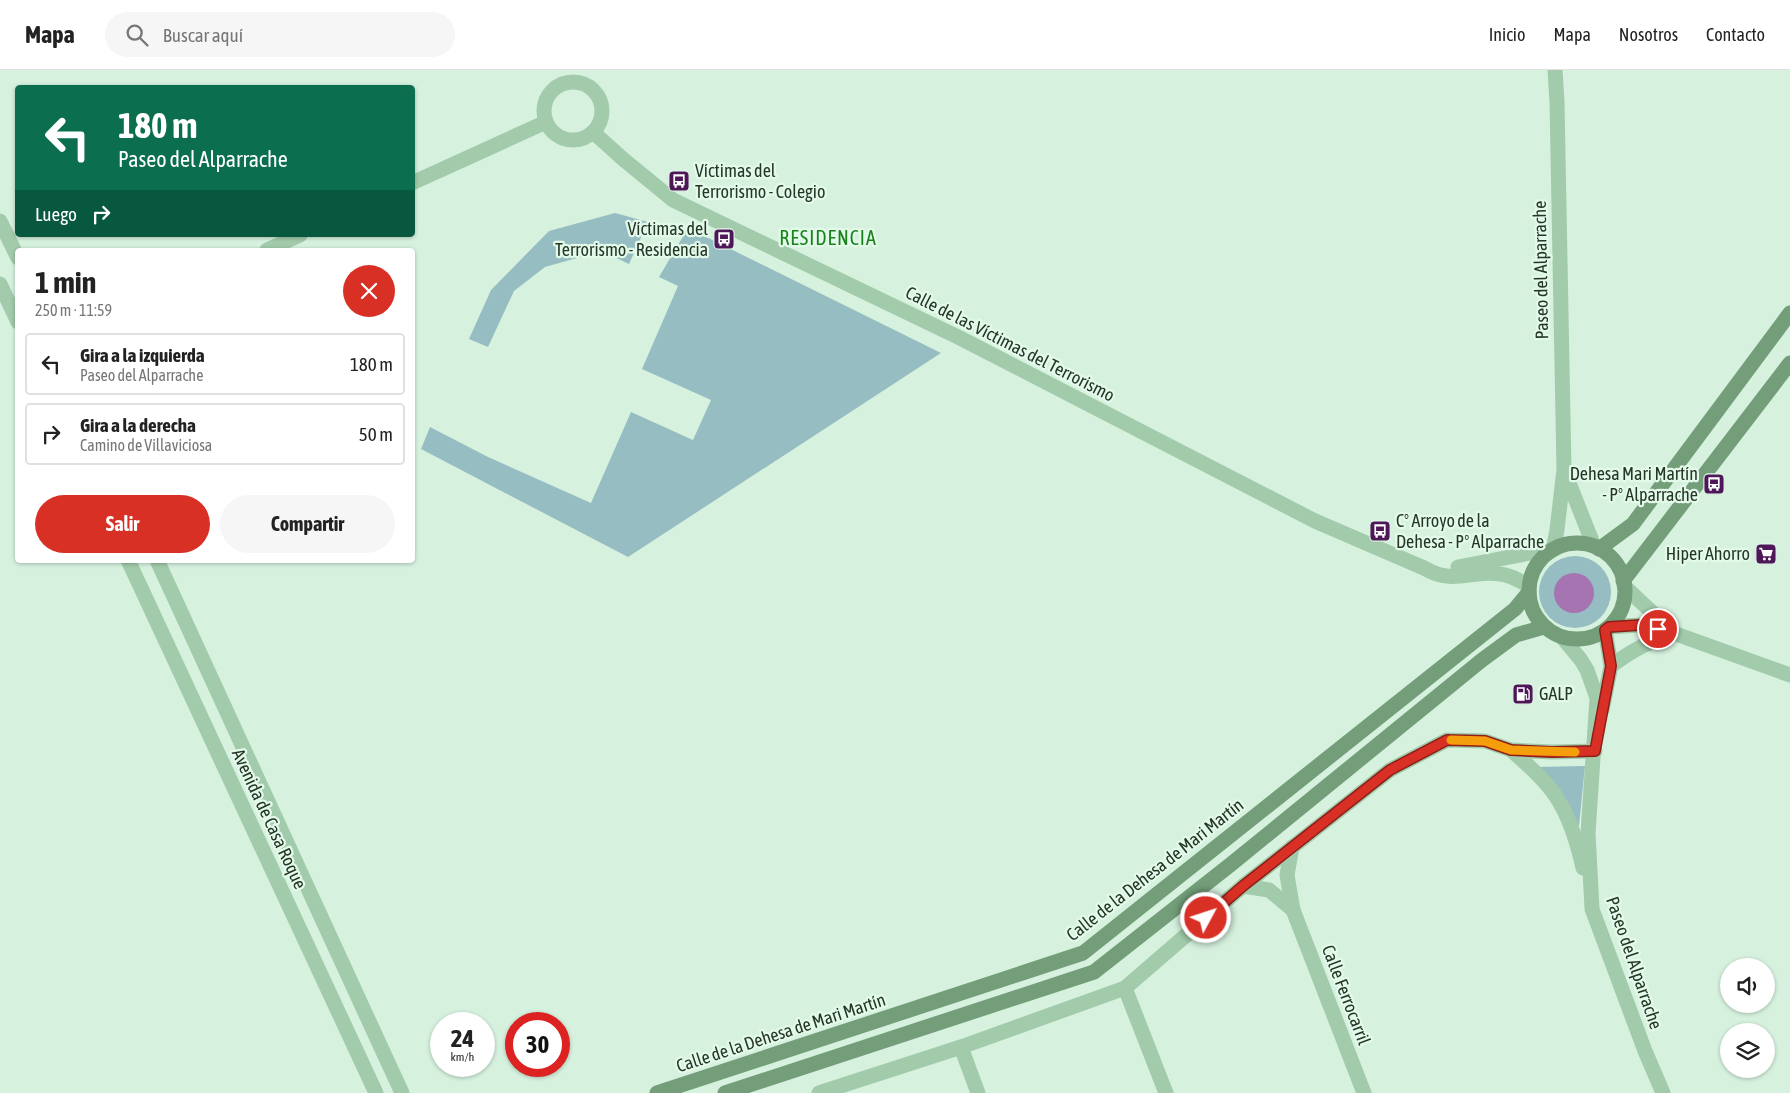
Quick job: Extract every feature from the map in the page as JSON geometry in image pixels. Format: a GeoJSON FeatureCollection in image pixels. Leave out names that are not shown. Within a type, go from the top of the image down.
{"type":"FeatureCollection","features":[{"type":"Feature","properties":{"kind":"street"},"geometry":{"type":"LineString","coordinates":[[555,70],[562,84]]}},
{"type":"Feature","properties":{"kind":"street","name":"Paseo del Alparrache"},"geometry":{"type":"LineString","coordinates":[[1551,551],[1557,530],[1564,469],[1555,70]]}},
{"type":"Feature","properties":{"kind":"street"},"geometry":{"type":"LineString","coordinates":[[573,82],[584,84],[594,90],[600,100],[602,111],[599,122],[593,132],[584,138],[572,140],[562,137],[552,131],[546,122],[544,111],[546,100],[552,90],[562,84],[573,82]]}},
{"type":"Feature","properties":{"kind":"street"},"geometry":{"type":"LineString","coordinates":[[415,182],[546,122]]}},
{"type":"Feature","properties":{"kind":"street","name":"Calle de las Víctimas del Terrorismo"},"geometry":{"type":"LineString","coordinates":[[593,132],[673,200],[958,337],[1315,521],[1424,568],[1436,575],[1460,577],[1490,573],[1500,574],[1512,576],[1529,589]]}},
{"type":"Feature","properties":{"kind":"street"},"geometry":{"type":"LineString","coordinates":[[0,221],[15,252]]}},
{"type":"Feature","properties":{"kind":"street"},"geometry":{"type":"LineString","coordinates":[[271,248],[296,237]]}},
{"type":"Feature","properties":{"kind":"street"},"geometry":{"type":"LineString","coordinates":[[0,284],[15,316]]}},
{"type":"Feature","properties":{"kind":"street"},"geometry":{"type":"LineString","coordinates":[[1596,547],[1632,524],[1790,313]]}},
{"type":"Feature","properties":{"kind":"street"},"geometry":{"type":"LineString","coordinates":[[1624,583],[1790,363]]}},
{"type":"Feature","properties":{"kind":"street","name":"Paseo del Alparrache"},"geometry":{"type":"LineString","coordinates":[[1564,469],[1596,547]]}},
{"type":"Feature","properties":{"kind":"street"},"geometry":{"type":"LineString","coordinates":[[1580,543],[1596,547],[1610,557],[1618,568],[1624,583],[1624,601],[1618,615],[1607,628],[1592,637],[1577,639],[1562,637],[1544,627],[1536,617],[1531,605],[1529,589],[1532,573],[1540,561],[1551,551],[1566,544],[1580,543]]}},
{"type":"Feature","properties":{"kind":"street","name":"Calle de las Víctimas del Terrorismo"},"geometry":{"type":"LineString","coordinates":[[1424,568],[1460,567],[1530,553],[1551,551]]}},
{"type":"Feature","properties":{"kind":"street","name":"Avenida de Casa Roque"},"geometry":{"type":"LineString","coordinates":[[129,563],[376,1093]]}},
{"type":"Feature","properties":{"kind":"street","name":"Avenida de Casa Roque"},"geometry":{"type":"LineString","coordinates":[[158,563],[402,1093]]}},
{"type":"Feature","properties":{"kind":"street"},"geometry":{"type":"LineString","coordinates":[[1624,583],[1676,634]]}},
{"type":"Feature","properties":{"kind":"street","name":"Calle de la Dehesa de Mari Martín"},"geometry":{"type":"LineString","coordinates":[[657,1093],[1083,954],[1515,609],[1529,589]]}},
{"type":"Feature","properties":{"kind":"street"},"geometry":{"type":"LineString","coordinates":[[1607,628],[1640,625],[1676,634],[1790,675]]}},
{"type":"Feature","properties":{"kind":"street"},"geometry":{"type":"LineString","coordinates":[[725,1093],[1094,972],[1230,865],[1482,660],[1516,635],[1544,627]]}},
{"type":"Feature","properties":{"kind":"street","name":"Paseo del Alparrache"},"geometry":{"type":"LineString","coordinates":[[1595,751],[1611,666],[1607,628]]}},
{"type":"Feature","properties":{"kind":"street"},"geometry":{"type":"LineString","coordinates":[[1611,666],[1651,641],[1676,634]]}},
{"type":"Feature","properties":{"kind":"street","name":"Paseo del Alparrache"},"geometry":{"type":"LineString","coordinates":[[1562,637],[1587,670],[1597,698],[1595,751],[1588,833],[1592,909],[1645,1051],[1663,1093]]}},
{"type":"Feature","properties":{"kind":"street"},"geometry":{"type":"LineString","coordinates":[[819,1093],[961,1047],[1125,988],[1243,886],[1390,770],[1447,740],[1485,741],[1511,750],[1552,752],[1595,751]]}},
{"type":"Feature","properties":{"kind":"street"},"geometry":{"type":"LineString","coordinates":[[1511,750],[1526,763],[1561,804],[1574,833],[1580,853],[1592,909]]}},
{"type":"Feature","properties":{"kind":"street","name":"Calle Ferrocarril"},"geometry":{"type":"LineString","coordinates":[[1292,847],[1287,875],[1292,910],[1364,1093]]}},
{"type":"Feature","properties":{"kind":"street","name":"Calle Ferrocarril"},"geometry":{"type":"LineString","coordinates":[[1243,886],[1269,890],[1292,910]]}},
{"type":"Feature","properties":{"kind":"street"},"geometry":{"type":"LineString","coordinates":[[1125,988],[1166,1093]]}},
{"type":"Feature","properties":{"kind":"street"},"geometry":{"type":"LineString","coordinates":[[961,1047],[978,1093]]}},
{"type":"Feature","properties":{"kind":"shaded area"},"geometry":{"type":"Polygon","coordinates":[[[615,213],[648,222],[629,264],[614,257],[584,256],[545,267],[514,291],[488,347],[469,339],[491,290],[549,231],[615,213]]]}},
{"type":"Feature","properties":{"kind":"shaded area"},"geometry":{"type":"Polygon","coordinates":[[[688,228],[941,353],[628,557],[421,449],[430,427],[488,457],[591,503],[631,412],[693,440],[711,400],[642,369],[678,286],[659,277],[688,228]]]}},
{"type":"Feature","properties":{"kind":"shaded area"},"geometry":{"type":"Polygon","coordinates":[[[1568,556],[1582,556],[1601,566],[1611,585],[1611,599],[1601,618],[1582,628],[1568,628],[1549,618],[1539,599],[1539,585],[1549,566],[1568,556]]]}},
{"type":"Feature","properties":{"kind":"shaded area"},"geometry":{"type":"Polygon","coordinates":[[[1570,573],[1578,573],[1585,576],[1591,582],[1594,593],[1591,604],[1585,610],[1578,613],[1570,613],[1563,610],[1557,604],[1554,597],[1554,589],[1557,582],[1563,576],[1570,573]]]}},
{"type":"Feature","properties":{"kind":"shaded area"},"geometry":{"type":"Polygon","coordinates":[[[1585,766],[1579,826],[1536,767],[1585,766]]]}},
{"type":"Feature","properties":{"kind":"slow traffic"},"geometry":{"type":"LineString","coordinates":[[1451,740],[1485,741],[1511,750],[1575,752]]}},
{"type":"Feature","properties":{"kind":"place","name":"Víctimas del Terrorismo - Colegio"},"geometry":{"type":"Point","coordinates":[679,181]}},
{"type":"Feature","properties":{"kind":"place","name":"Víctimas del Terrorismo - Residencia"},"geometry":{"type":"Point","coordinates":[724,239]}},
{"type":"Feature","properties":{"kind":"place","name":"Dehesa Mari Martín - Pº Alparrache"},"geometry":{"type":"Point","coordinates":[1714,484]}},
{"type":"Feature","properties":{"kind":"place","name":"Cº Arroyo de la Dehesa - Pº Alparrache"},"geometry":{"type":"Point","coordinates":[1380,531]}},
{"type":"Feature","properties":{"kind":"place","name":"Hiper Ahorro"},"geometry":{"type":"Point","coordinates":[1766,554]}},
{"type":"Feature","properties":{"kind":"place","name":"GALP"},"geometry":{"type":"Point","coordinates":[1523,694]}},
{"type":"Feature","properties":{"kind":"district","name":"RESIDENCIA"},"geometry":{"type":"Point","coordinates":[828,238]}},
{"type":"Feature","properties":{"kind":"route"},"geometry":{"type":"LineString","coordinates":[[1206,918],[1243,886],[1390,770],[1447,740],[1485,741],[1511,750],[1552,752],[1595,751],[1611,666],[1605,630],[1609,627],[1626,625],[1640,625],[1658,629]]}}]}
